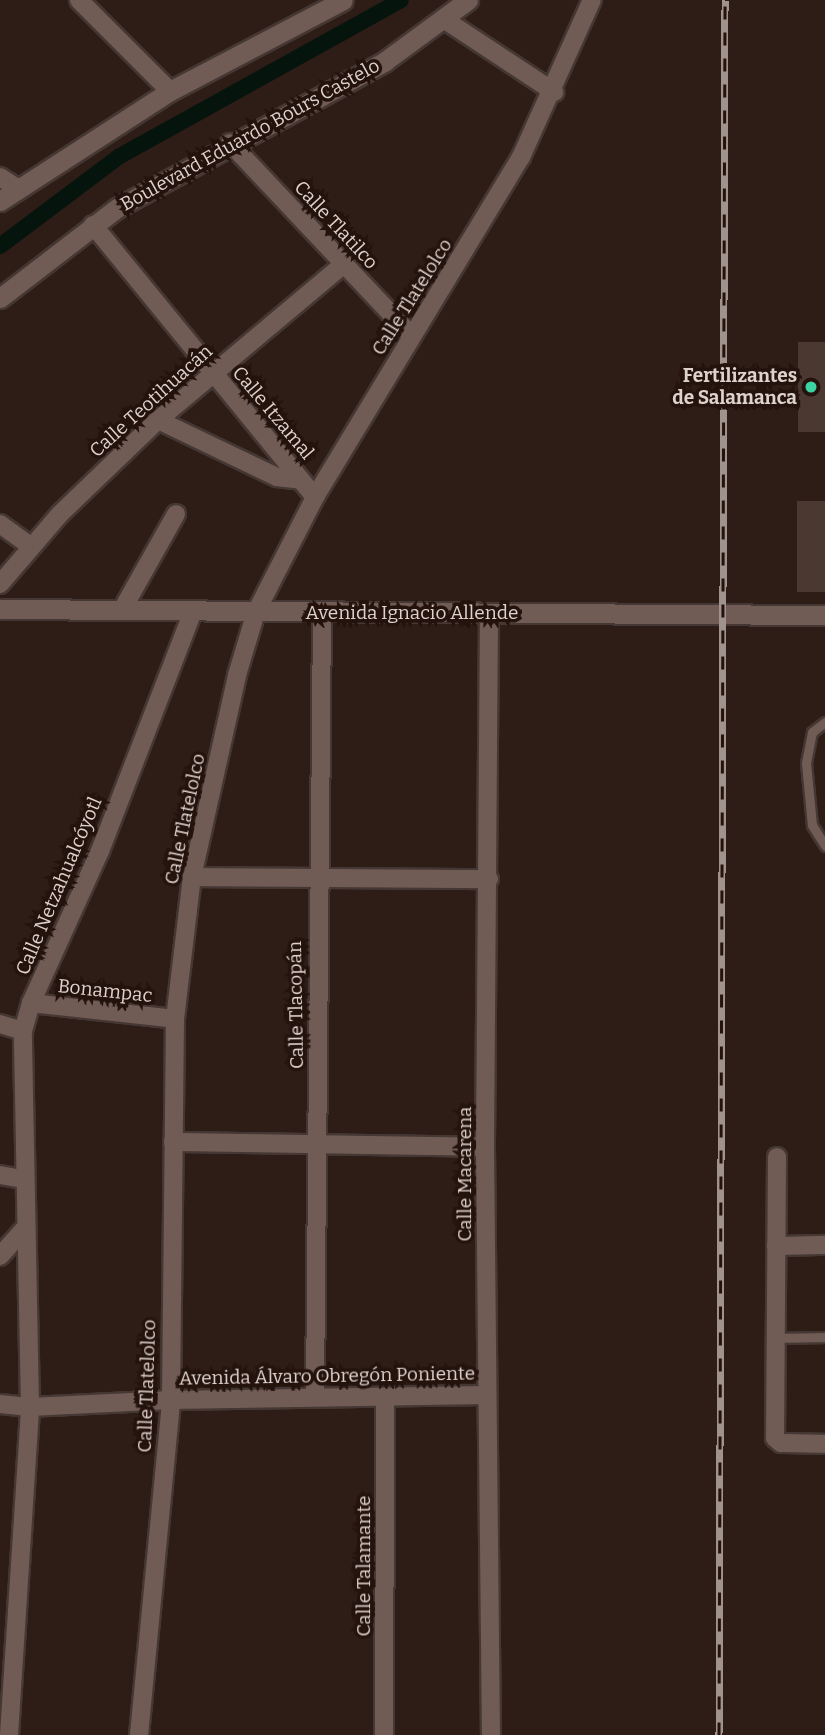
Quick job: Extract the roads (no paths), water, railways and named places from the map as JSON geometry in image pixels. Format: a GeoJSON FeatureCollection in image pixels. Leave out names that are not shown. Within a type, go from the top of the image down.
{"type":"FeatureCollection","features":[{"type":"Feature","properties":{"kind":"main road"},"geometry":{"type":"LineString","coordinates":[[0,201],[170,91],[343,0]]}},
{"type":"Feature","properties":{"kind":"main road","name":"Boulevard Eduardo Bours Castelo"},"geometry":{"type":"LineString","coordinates":[[0,298],[93,225],[230,143],[353,80],[445,20],[468,0]]}},
{"type":"Feature","properties":{"kind":"main road","name":"Avenida Ignacio Allende"},"geometry":{"type":"LineString","coordinates":[[0,609],[825,615]]}},
{"type":"Feature","properties":{"kind":"street"},"geometry":{"type":"LineString","coordinates":[[79,0],[170,91]]}},
{"type":"Feature","properties":{"kind":"street","name":"Calle Tlatelolco"},"geometry":{"type":"LineString","coordinates":[[139,1735],[171,1400],[175,1019],[192,877],[237,676],[256,612],[315,497],[521,157],[554,92],[592,0]]}},
{"type":"Feature","properties":{"kind":"street"},"geometry":{"type":"LineString","coordinates":[[445,20],[554,92]]}},
{"type":"Feature","properties":{"kind":"street","name":"Calle Tlatilco"},"geometry":{"type":"LineString","coordinates":[[230,143],[412,336]]}},
{"type":"Feature","properties":{"kind":"street"},"geometry":{"type":"LineString","coordinates":[[0,177],[18,188]]}},
{"type":"Feature","properties":{"kind":"street","name":"Calle Itzamal"},"geometry":{"type":"LineString","coordinates":[[93,225],[315,497]]}},
{"type":"Feature","properties":{"kind":"street","name":"Calle Teotihuacán"},"geometry":{"type":"LineString","coordinates":[[0,584],[30,546],[158,420],[344,264]]}},
{"type":"Feature","properties":{"kind":"street"},"geometry":{"type":"LineString","coordinates":[[158,420],[266,473],[286,480],[301,480]]}},
{"type":"Feature","properties":{"kind":"street"},"geometry":{"type":"LineString","coordinates":[[122,610],[176,514]]}},
{"type":"Feature","properties":{"kind":"street"},"geometry":{"type":"LineString","coordinates":[[0,524],[30,546]]}},
{"type":"Feature","properties":{"kind":"street","name":"Calle Netzahualcóyotl"},"geometry":{"type":"LineString","coordinates":[[9,1735],[30,1407],[23,1180],[23,1031],[31,1003],[100,850],[193,611]]}},
{"type":"Feature","properties":{"kind":"street","name":"Calle Tlacopán"},"geometry":{"type":"LineString","coordinates":[[314,1397],[318,1143],[316,879],[321,612]]}},
{"type":"Feature","properties":{"kind":"street","name":"Calle Macarena"},"geometry":{"type":"LineString","coordinates":[[489,613],[485,1147],[491,1735]]}},
{"type":"Feature","properties":{"kind":"street"},"geometry":{"type":"LineString","coordinates":[[192,877],[489,879]]}},
{"type":"Feature","properties":{"kind":"street","name":"Bonampac"},"geometry":{"type":"LineString","coordinates":[[31,1003],[175,1019]]}},
{"type":"Feature","properties":{"kind":"street"},"geometry":{"type":"LineString","coordinates":[[0,1024],[23,1031]]}},
{"type":"Feature","properties":{"kind":"street"},"geometry":{"type":"LineString","coordinates":[[173,1142],[485,1147]]}},
{"type":"Feature","properties":{"kind":"street"},"geometry":{"type":"LineString","coordinates":[[777,1157],[778,1442],[825,1444]]}},
{"type":"Feature","properties":{"kind":"street"},"geometry":{"type":"LineString","coordinates":[[0,1175],[23,1180]]}},
{"type":"Feature","properties":{"kind":"street"},"geometry":{"type":"LineString","coordinates":[[0,1255],[26,1227]]}},
{"type":"Feature","properties":{"kind":"street"},"geometry":{"type":"LineString","coordinates":[[776,1246],[825,1245]]}},
{"type":"Feature","properties":{"kind":"street","name":"Avenida Álvaro Obregón Poniente"},"geometry":{"type":"LineString","coordinates":[[0,1404],[30,1407],[171,1400],[487,1395]]}},
{"type":"Feature","properties":{"kind":"street","name":"Calle Talamante"},"geometry":{"type":"LineString","coordinates":[[384,1735],[385,1398]]}},
{"type":"Feature","properties":{"kind":"lane"},"geometry":{"type":"LineString","coordinates":[[825,723],[812,732],[806,762],[812,825],[825,846]]}},
{"type":"Feature","properties":{"kind":"lane"},"geometry":{"type":"LineString","coordinates":[[776,1338],[825,1337]]}},
{"type":"Feature","properties":{"kind":"waterway"},"geometry":{"type":"LineString","coordinates":[[0,246],[120,156],[401,0]]}},
{"type":"Feature","properties":{"kind":"railway"},"geometry":{"type":"LineString","coordinates":[[719,1735],[725,0]]}},
{"type":"Feature","properties":{"kind":"place","name":"Fertilizantes de Salamanca"},"geometry":{"type":"Point","coordinates":[811,387]}}]}
